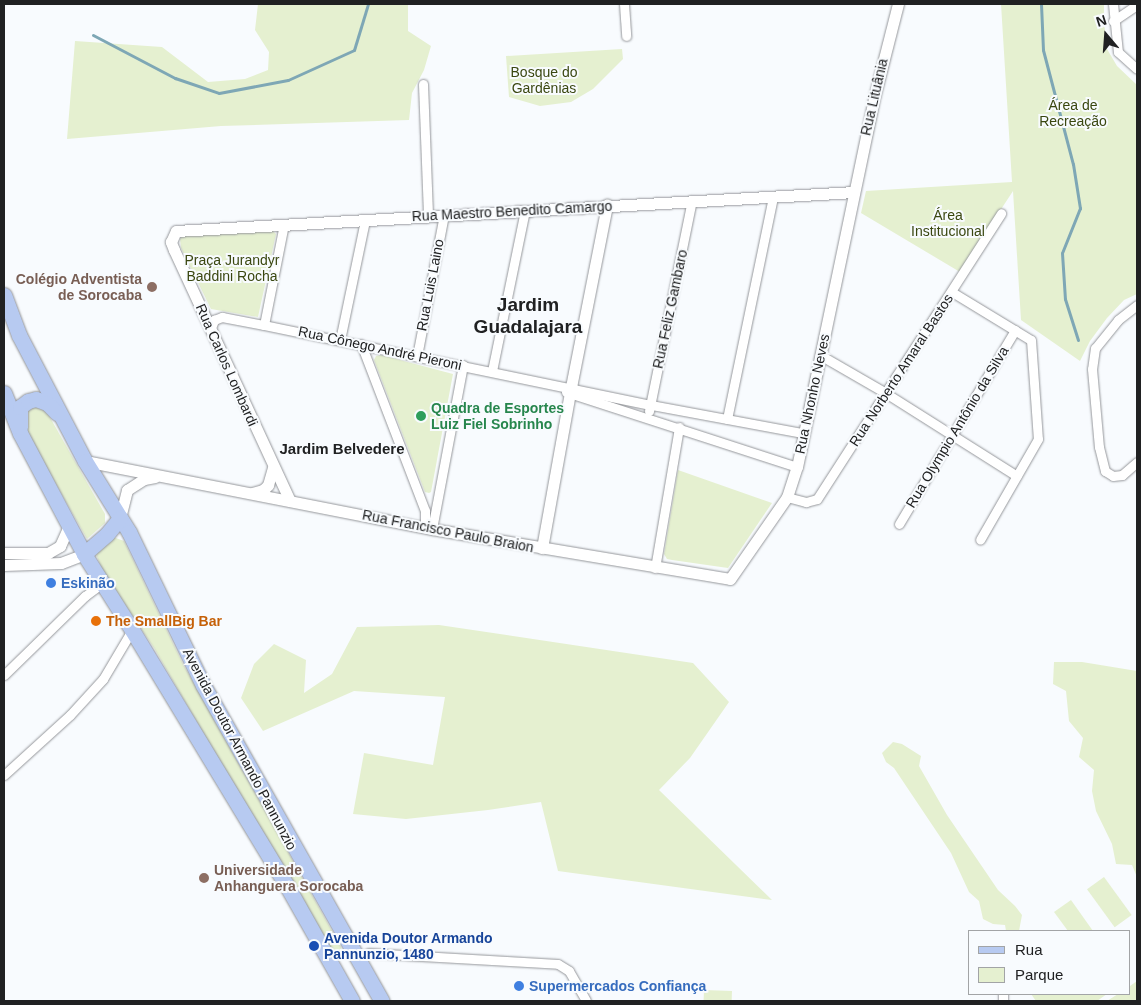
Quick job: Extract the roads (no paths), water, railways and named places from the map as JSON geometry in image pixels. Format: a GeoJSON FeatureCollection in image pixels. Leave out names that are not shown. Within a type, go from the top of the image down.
{"type":"FeatureCollection","features":[{"type":"Feature","properties":{"kind":"main road","name":"Avenida Doutor Armando Pannunzio"},"geometry":{"type":"LineString","coordinates":[[4,295],[19,336],[60,416],[129,532],[203,685],[356,959],[382,1001]]}},
{"type":"Feature","properties":{"kind":"main road","name":"Avenida Doutor Armando Pannunzio"},"geometry":{"type":"LineString","coordinates":[[4,393],[20,433],[84,554],[287,886],[352,1001]]}},
{"type":"Feature","properties":{"kind":"main road"},"geometry":{"type":"LineString","coordinates":[[20,433],[20,407],[28,401],[36,399],[47,403],[60,416]]}},
{"type":"Feature","properties":{"kind":"main road"},"geometry":{"type":"LineString","coordinates":[[84,554],[107,534],[120,518]]}},
{"type":"Feature","properties":{"kind":"main road"},"geometry":{"type":"LineString","coordinates":[[337,975],[356,959]]}},
{"type":"Feature","properties":{"kind":"street"},"geometry":{"type":"LineString","coordinates":[[624,4],[626,36]]}},
{"type":"Feature","properties":{"kind":"street","name":"Rua Lituânia"},"geometry":{"type":"LineString","coordinates":[[854,192],[880,69],[898,4]]}},
{"type":"Feature","properties":{"kind":"street"},"geometry":{"type":"LineString","coordinates":[[1113,4],[1113,21],[1118,52],[1137,69]]}},
{"type":"Feature","properties":{"kind":"street"},"geometry":{"type":"LineString","coordinates":[[1113,21],[1137,5]]}},
{"type":"Feature","properties":{"kind":"street"},"geometry":{"type":"LineString","coordinates":[[423,84],[428,216]]}},
{"type":"Feature","properties":{"kind":"street","name":"Rua Maestro Benedito Camargo"},"geometry":{"type":"LineString","coordinates":[[173,235],[176,231],[188,229],[854,192]]}},
{"type":"Feature","properties":{"kind":"street","name":"Rua Nhonho Neves"},"geometry":{"type":"LineString","coordinates":[[730,580],[787,497],[797,467],[802,434],[854,192]]}},
{"type":"Feature","properties":{"kind":"street"},"geometry":{"type":"LineString","coordinates":[[726,418],[773,197]]}},
{"type":"Feature","properties":{"kind":"street","name":"Rua Feliz Gambaro"},"geometry":{"type":"LineString","coordinates":[[648,416],[692,200]]}},
{"type":"Feature","properties":{"kind":"street"},"geometry":{"type":"LineString","coordinates":[[542,548],[570,391],[607,206]]}},
{"type":"Feature","properties":{"kind":"street"},"geometry":{"type":"LineString","coordinates":[[492,371],[525,210]]}},
{"type":"Feature","properties":{"kind":"street","name":"Rua Norberto Amaral Bastos"},"geometry":{"type":"LineString","coordinates":[[787,497],[806,502],[817,499],[884,392],[952,292],[1001,213]]}},
{"type":"Feature","properties":{"kind":"street","name":"Rua Luis Laino"},"geometry":{"type":"LineString","coordinates":[[417,356],[444,215]]}},
{"type":"Feature","properties":{"kind":"street"},"geometry":{"type":"LineString","coordinates":[[340,340],[366,220]]}},
{"type":"Feature","properties":{"kind":"street"},"geometry":{"type":"LineString","coordinates":[[264,324],[284,224]]}},
{"type":"Feature","properties":{"kind":"street","name":"Rua Carlos Lombardi"},"geometry":{"type":"LineString","coordinates":[[173,235],[174,250],[290,501]]}},
{"type":"Feature","properties":{"kind":"street"},"geometry":{"type":"LineString","coordinates":[[952,292],[1031,340],[1038,439],[980,540]]}},
{"type":"Feature","properties":{"kind":"street"},"geometry":{"type":"LineString","coordinates":[[1137,305],[1118,320],[1095,348],[1092,369],[1099,447],[1105,471],[1113,476],[1122,475],[1137,462]]}},
{"type":"Feature","properties":{"kind":"street","name":"Rua Cônego André Pieroni"},"geometry":{"type":"LineString","coordinates":[[211,328],[214,320],[222,317],[556,384],[570,391],[797,467]]}},
{"type":"Feature","properties":{"kind":"street","name":"Rua Olympio Antônio da Silva"},"geometry":{"type":"LineString","coordinates":[[899,524],[1016,330]]}},
{"type":"Feature","properties":{"kind":"street"},"geometry":{"type":"LineString","coordinates":[[361,344],[425,510],[428,528]]}},
{"type":"Feature","properties":{"kind":"street"},"geometry":{"type":"LineString","coordinates":[[820,355],[884,392],[1017,476]]}},
{"type":"Feature","properties":{"kind":"street"},"geometry":{"type":"LineString","coordinates":[[428,528],[463,365]]}},
{"type":"Feature","properties":{"kind":"street","name":"Rua Cônego André Pieroni"},"geometry":{"type":"LineString","coordinates":[[570,391],[726,418],[802,434]]}},
{"type":"Feature","properties":{"kind":"street"},"geometry":{"type":"LineString","coordinates":[[655,568],[679,427]]}},
{"type":"Feature","properties":{"kind":"street","name":"Rua Francisco Paulo Braion"},"geometry":{"type":"LineString","coordinates":[[85,460],[248,494],[428,528],[730,580]]}},
{"type":"Feature","properties":{"kind":"street"},"geometry":{"type":"LineString","coordinates":[[248,494],[263,490],[271,479],[273,467]]}},
{"type":"Feature","properties":{"kind":"street","name":"Rua Francisco Paulo Braion"},"geometry":{"type":"LineString","coordinates":[[120,518],[124,496],[131,486],[144,479],[166,477]]}},
{"type":"Feature","properties":{"kind":"street"},"geometry":{"type":"LineString","coordinates":[[4,553],[48,553],[60,546],[69,526]]}},
{"type":"Feature","properties":{"kind":"street"},"geometry":{"type":"LineString","coordinates":[[4,565],[60,563],[84,554]]}},
{"type":"Feature","properties":{"kind":"street"},"geometry":{"type":"LineString","coordinates":[[4,674],[85,596],[102,583]]}},
{"type":"Feature","properties":{"kind":"street"},"geometry":{"type":"LineString","coordinates":[[4,775],[70,715],[103,679],[132,630]]}},
{"type":"Feature","properties":{"kind":"street"},"geometry":{"type":"LineString","coordinates":[[356,959],[369,953],[558,964],[569,971],[586,1001]]}},
{"type":"Feature","properties":{"kind":"waterway"},"geometry":{"type":"LineString","coordinates":[[93,35],[175,78],[219,93],[288,80],[354,50],[368,4]]}},
{"type":"Feature","properties":{"kind":"waterway"},"geometry":{"type":"LineString","coordinates":[[1041,4],[1043,50],[1073,164],[1080,208],[1062,253],[1065,299],[1078,340]]}},
{"type":"Feature","properties":{"kind":"place","name":"Colégio Adventista de Sorocaba"},"geometry":{"type":"Point","coordinates":[152,287]}},
{"type":"Feature","properties":{"kind":"place","name":"Quadra de Esportes Luiz Fiel Sobrinho"},"geometry":{"type":"Point","coordinates":[421,416]}},
{"type":"Feature","properties":{"kind":"place","name":"Eskinão"},"geometry":{"type":"Point","coordinates":[51,583]}},
{"type":"Feature","properties":{"kind":"place","name":"The SmallBig Bar"},"geometry":{"type":"Point","coordinates":[96,621]}},
{"type":"Feature","properties":{"kind":"place","name":"Universidade Anhanguera Sorocaba"},"geometry":{"type":"Point","coordinates":[204,878]}},
{"type":"Feature","properties":{"kind":"place","name":"Avenida Doutor Armando Pannunzio, 1480"},"geometry":{"type":"Point","coordinates":[314,946]}},
{"type":"Feature","properties":{"kind":"place","name":"Supermercados Confiança"},"geometry":{"type":"Point","coordinates":[519,986]}},
{"type":"Feature","properties":{"kind":"district","name":"Jardim Guadalajara"},"geometry":{"type":"Point","coordinates":[528,316]}},
{"type":"Feature","properties":{"kind":"district","name":"Jardim Belvedere"},"geometry":{"type":"Point","coordinates":[342,449]}},
{"type":"Feature","properties":{"kind":"park label","name":"Bosque do Gardênias"},"geometry":{"type":"Point","coordinates":[544,80]}},
{"type":"Feature","properties":{"kind":"park label","name":"Área de Recreação"},"geometry":{"type":"Point","coordinates":[1073,114]}},
{"type":"Feature","properties":{"kind":"park label","name":"Área Institucional"},"geometry":{"type":"Point","coordinates":[948,224]}},
{"type":"Feature","properties":{"kind":"park label","name":"Praça Jurandyr Baddini Rocha"},"geometry":{"type":"Point","coordinates":[232,268]}}]}
